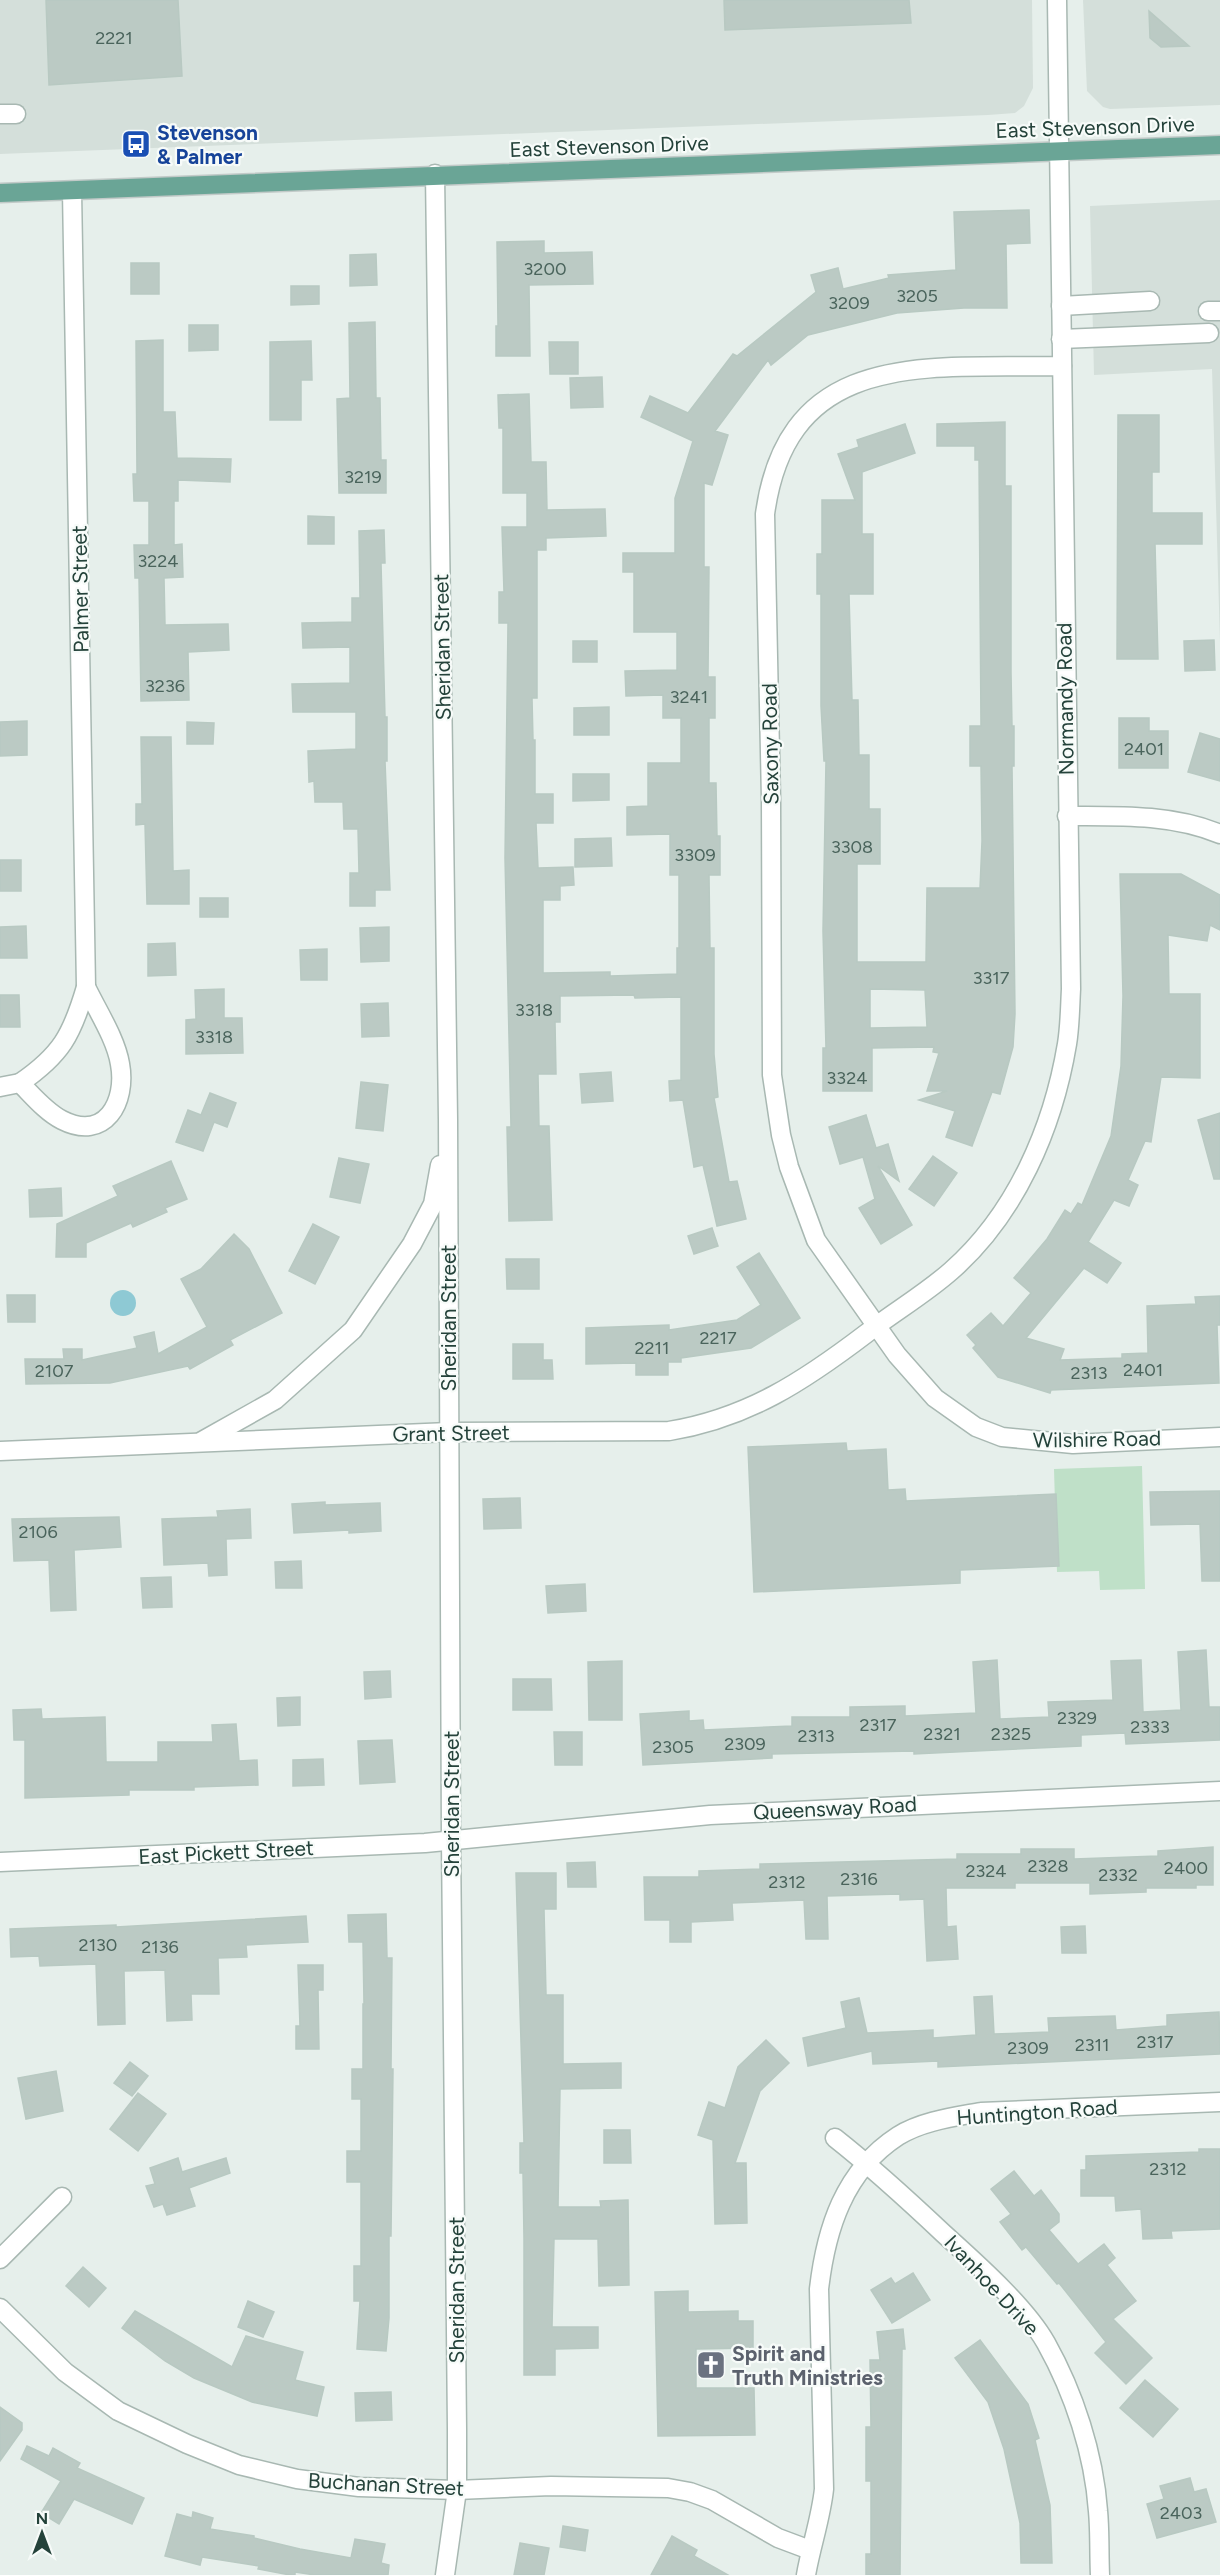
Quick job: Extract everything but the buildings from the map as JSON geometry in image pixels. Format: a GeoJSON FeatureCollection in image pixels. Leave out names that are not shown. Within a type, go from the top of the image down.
{"type":"FeatureCollection","features":[{"type":"Feature","properties":{"kind":"main road","name":"East Stevenson Drive"},"geometry":{"type":"LineString","coordinates":[[0,193],[435,174],[1220,145]]}},
{"type":"Feature","properties":{"kind":"street","name":"Normandy Road"},"geometry":{"type":"LineString","coordinates":[[875,1327],[951,1271],[988,1234],[1019,1185],[1042,1140],[1057,1095],[1068,1042],[1071,989],[1057,0]]}},
{"type":"Feature","properties":{"kind":"street","name":"Sheridan Street"},"geometry":{"type":"LineString","coordinates":[[435,174],[448,1119],[451,1841],[458,2490],[445,2575]]}},
{"type":"Feature","properties":{"kind":"street","name":"Palmer Street"},"geometry":{"type":"LineString","coordinates":[[0,1087],[20,1083],[41,1069],[70,1034],[86,987],[72,191]]}},
{"type":"Feature","properties":{"kind":"street"},"geometry":{"type":"LineString","coordinates":[[1061,306],[1150,301]]}},
{"type":"Feature","properties":{"kind":"street"},"geometry":{"type":"LineString","coordinates":[[1061,339],[1209,333]]}},
{"type":"Feature","properties":{"kind":"street","name":"Saxony Road"},"geometry":{"type":"LineString","coordinates":[[875,1327],[816,1240],[789,1167],[772,1075],[771,812],[765,513],[769,484],[783,446],[802,419],[829,394],[873,376],[909,369],[1062,366]]}},
{"type":"Feature","properties":{"kind":"street"},"geometry":{"type":"LineString","coordinates":[[1067,816],[1134,816],[1160,819],[1220,834]]}},
{"type":"Feature","properties":{"kind":"street","name":"Palmer Street"},"geometry":{"type":"LineString","coordinates":[[20,1083],[60,1119],[76,1125],[90,1124],[109,1118],[117,1106],[122,1088],[120,1063],[113,1042],[86,987]]}},
{"type":"Feature","properties":{"kind":"street","name":"Sheridan Street"},"geometry":{"type":"LineString","coordinates":[[198,1443],[275,1400],[353,1330],[412,1245],[433,1204],[448,1119]]}},
{"type":"Feature","properties":{"kind":"street","name":"Grant Street"},"geometry":{"type":"LineString","coordinates":[[0,1451],[449,1432],[669,1431],[696,1426],[760,1404],[820,1369],[875,1327]]}},
{"type":"Feature","properties":{"kind":"street","name":"Wilshire Road"},"geometry":{"type":"LineString","coordinates":[[875,1327],[935,1398],[976,1427],[1002,1437],[1073,1444],[1220,1437]]}},
{"type":"Feature","properties":{"kind":"street","name":"Queensway Road"},"geometry":{"type":"LineString","coordinates":[[451,1841],[710,1815],[1220,1791]]}},
{"type":"Feature","properties":{"kind":"street","name":"East Pickett Street"},"geometry":{"type":"LineString","coordinates":[[0,1862],[451,1841]]}},
{"type":"Feature","properties":{"kind":"street","name":"Huntington Road"},"geometry":{"type":"LineString","coordinates":[[806,2575],[810,2550],[821,2517],[824,2489],[819,2289],[822,2262],[832,2221],[866,2162],[898,2135],[942,2118],[981,2112],[1220,2102]]}},
{"type":"Feature","properties":{"kind":"street","name":"Ivanhoe Drive"},"geometry":{"type":"LineString","coordinates":[[835,2138],[866,2162],[968,2255],[1010,2298],[1046,2342],[1074,2402],[1090,2465],[1098,2510],[1100,2575]]}},
{"type":"Feature","properties":{"kind":"street"},"geometry":{"type":"LineString","coordinates":[[0,2259],[62,2197]]}},
{"type":"Feature","properties":{"kind":"street","name":"Buchanan Street"},"geometry":{"type":"LineString","coordinates":[[0,2308],[65,2372],[118,2411],[228,2461],[307,2481],[359,2487],[458,2490],[551,2486],[668,2488],[690,2492],[712,2500],[778,2538],[810,2550]]}},
{"type":"Feature","properties":{"kind":"shaded area"},"geometry":{"type":"Polygon","coordinates":[[[0,0],[1032,0],[1033,88],[1024,106],[1015,113],[988,115],[0,154],[0,0]]]}},
{"type":"Feature","properties":{"kind":"shaded area"},"geometry":{"type":"Polygon","coordinates":[[[1083,0],[1220,0],[1220,105],[1110,109],[1103,107],[1087,91],[1083,0]]]}},
{"type":"Feature","properties":{"kind":"shaded area"},"geometry":{"type":"Polygon","coordinates":[[[1220,200],[1220,642],[1212,369],[1094,375],[1090,206],[1220,200]]]}},
{"type":"Feature","properties":{"kind":"green space"},"geometry":{"type":"Polygon","coordinates":[[[1142,1466],[1145,1589],[1100,1590],[1099,1571],[1057,1572],[1054,1469],[1142,1466]]]}},
{"type":"Feature","properties":{"kind":"water"},"geometry":{"type":"Polygon","coordinates":[[[123,1290],[132,1294],[136,1303],[132,1312],[123,1316],[114,1312],[110,1303],[114,1294],[123,1290]]]}},
{"type":"Feature","properties":{"kind":"place","name":"Stevenson & Palmer"},"geometry":{"type":"Point","coordinates":[136,144]}},
{"type":"Feature","properties":{"kind":"place","name":"Spirit and Truth Ministries"},"geometry":{"type":"Point","coordinates":[711,2365]}}]}
